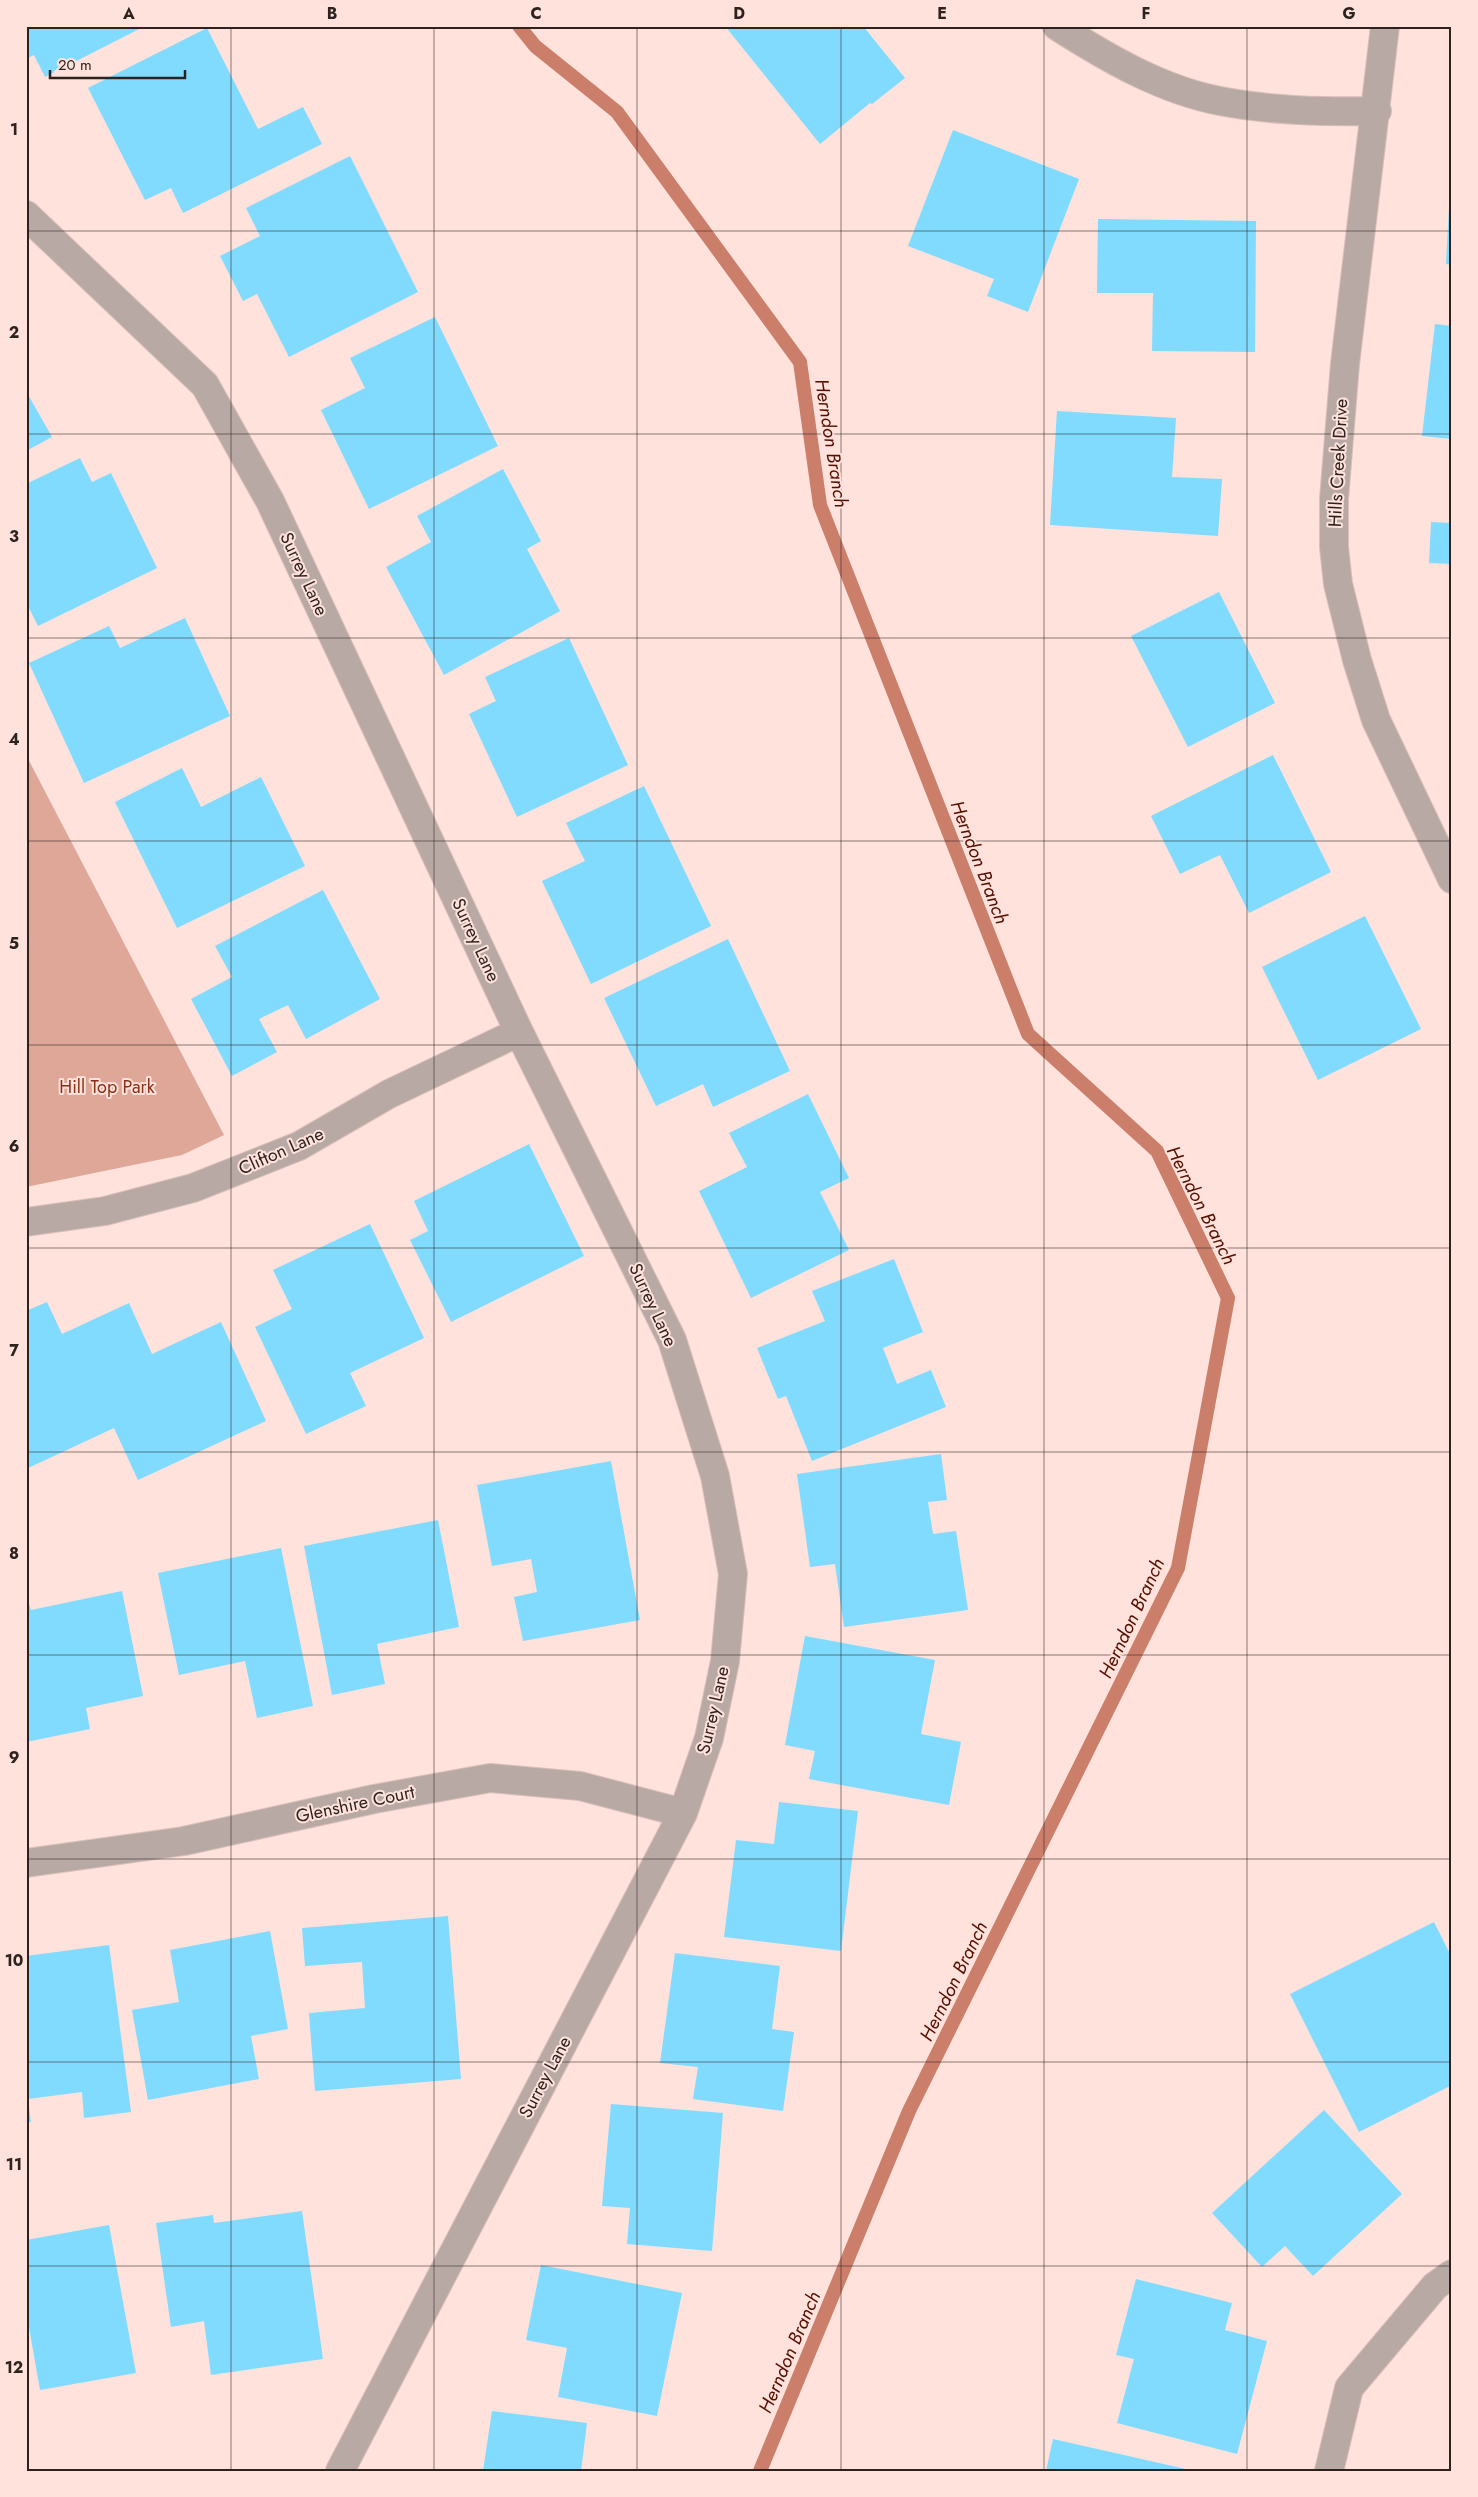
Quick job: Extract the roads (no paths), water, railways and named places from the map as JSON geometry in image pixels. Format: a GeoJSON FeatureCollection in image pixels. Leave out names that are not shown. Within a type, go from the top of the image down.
{"type":"FeatureCollection","features":[{"type":"Feature","properties":{"kind":"street"},"geometry":{"type":"LineString","coordinates":[[1057,26],[1130,68],[1171,86],[1218,101],[1270,109],[1377,111]]}},
{"type":"Feature","properties":{"kind":"street","name":"Hills Creek Drive"},"geometry":{"type":"LineString","coordinates":[[1386,26],[1345,364],[1334,500],[1334,547],[1338,584],[1357,660],[1376,720],[1452,879]]}},
{"type":"Feature","properties":{"kind":"street","name":"Surrey Lane"},"geometry":{"type":"LineString","coordinates":[[26,215],[205,385],[270,501],[519,1032],[672,1340],[715,1476],[732,1574],[725,1661],[709,1738],[683,1813],[340,2471]]}},
{"type":"Feature","properties":{"kind":"street","name":"Clifton Lane"},"geometry":{"type":"LineString","coordinates":[[26,1222],[105,1211],[202,1185],[299,1146],[388,1094],[519,1032]]}},
{"type":"Feature","properties":{"kind":"street","name":"Glenshire Court"},"geometry":{"type":"LineString","coordinates":[[26,1862],[184,1841],[374,1799],[490,1778],[580,1786],[683,1813]]}},
{"type":"Feature","properties":{"kind":"street"},"geometry":{"type":"LineString","coordinates":[[1329,2471],[1349,2388],[1435,2286],[1452,2274]]}},
{"type":"Feature","properties":{"kind":"waterway","name":"Herndon Branch"},"geometry":{"type":"LineString","coordinates":[[519,26],[535,46],[617,112],[800,362],[820,505],[1028,1034],[1157,1151],[1228,1298],[1178,1568],[909,2111],[760,2471]]}},
{"type":"Feature","properties":{"kind":"park label","name":"Hill Top Park"},"geometry":{"type":"Point","coordinates":[107,1087]}}]}
